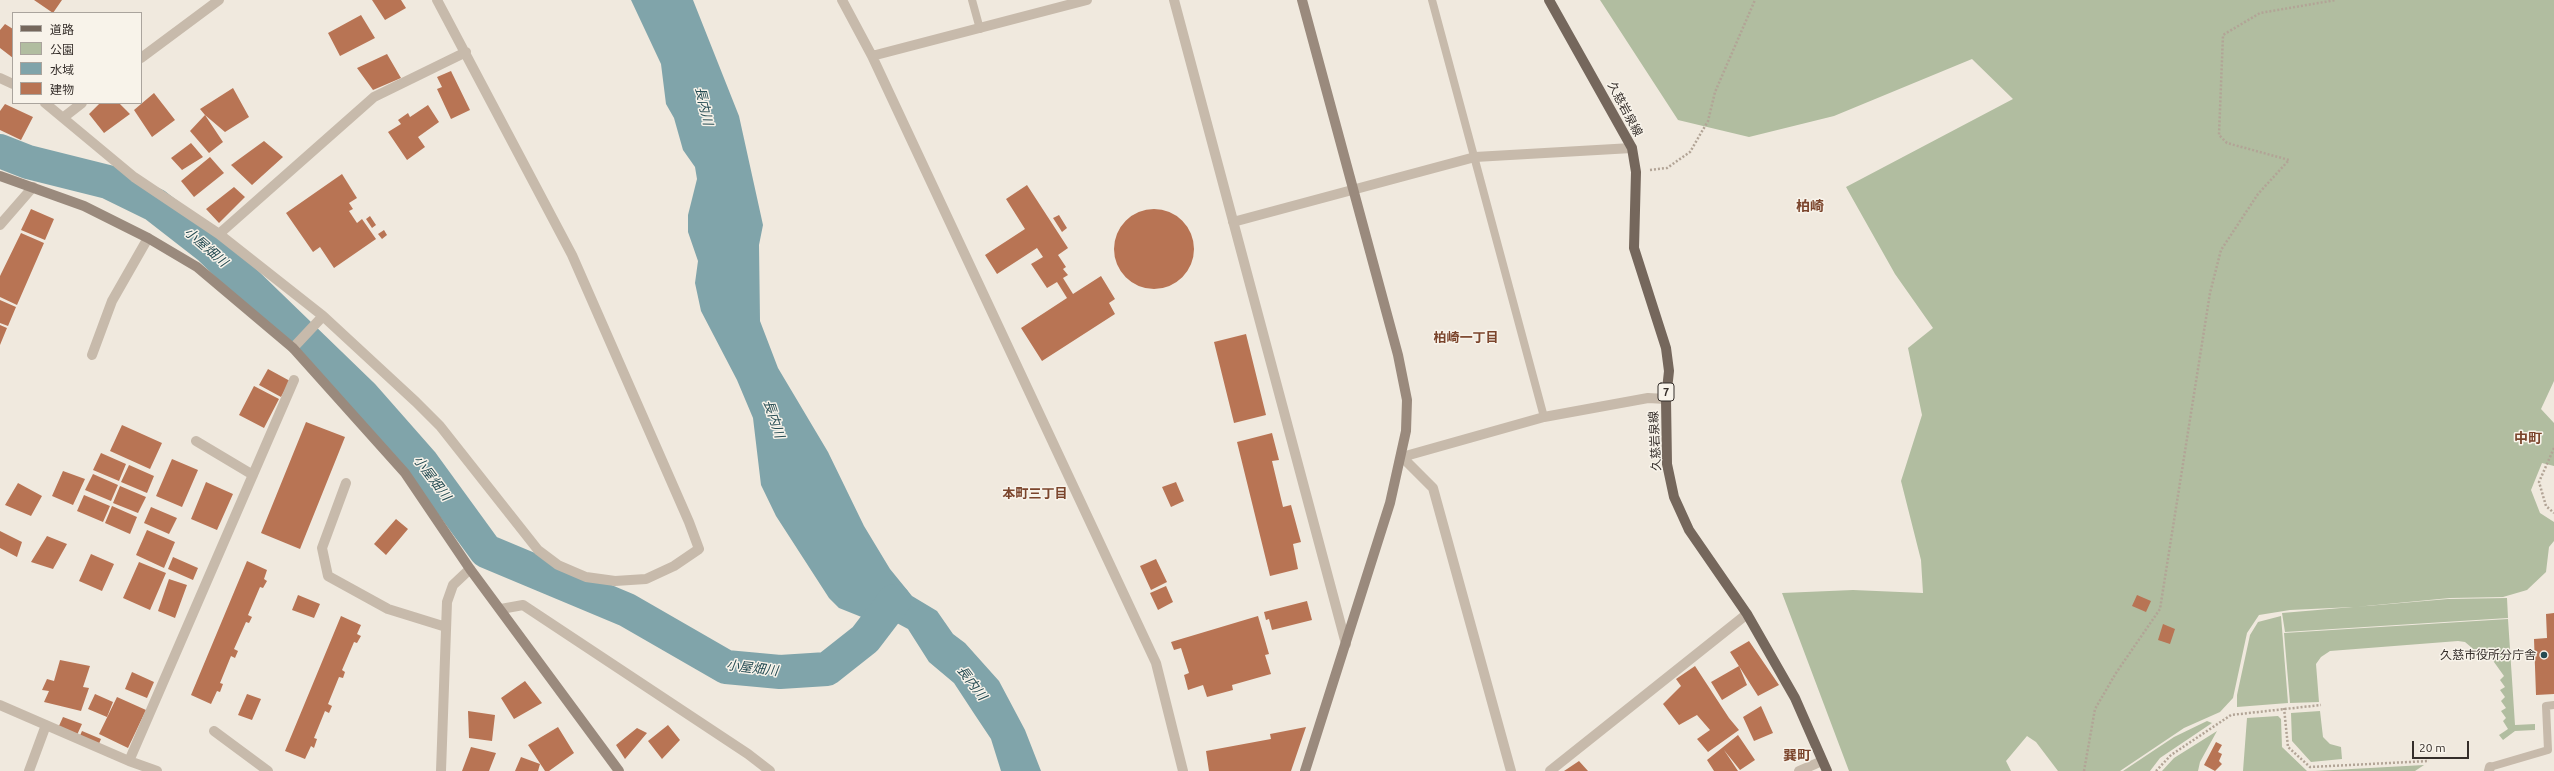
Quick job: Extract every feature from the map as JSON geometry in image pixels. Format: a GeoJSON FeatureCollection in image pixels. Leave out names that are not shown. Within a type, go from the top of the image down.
{"type":"FeatureCollection","features":[{"type":"Feature","properties":{"kind":"main road","name":"久慈岩泉線"},"geometry":{"type":"LineString","coordinates":[[1549,0],[1632,148],[1636,172],[1634,248],[1666,348],[1669,370],[1666,399],[1667,464],[1674,498],[1689,530],[1747,614],[1795,698],[1827,771]]}},
{"type":"Feature","properties":{"kind":"street"},"geometry":{"type":"LineString","coordinates":[[142,57],[219,0]]}},
{"type":"Feature","properties":{"kind":"street"},"geometry":{"type":"LineString","coordinates":[[46,104],[134,176],[219,234],[320,319],[430,416],[538,550],[558,565],[586,577],[615,582],[646,579],[674,566],[699,549],[649,428],[572,256],[466,52],[437,0]]}},
{"type":"Feature","properties":{"kind":"street"},"geometry":{"type":"LineString","coordinates":[[842,0],[872,56],[1156,663],[1183,771]]}},
{"type":"Feature","properties":{"kind":"street"},"geometry":{"type":"LineString","coordinates":[[872,56],[980,29],[1086,0]]}},
{"type":"Feature","properties":{"kind":"street"},"geometry":{"type":"LineString","coordinates":[[1174,0],[1346,644]]}},
{"type":"Feature","properties":{"kind":"street"},"geometry":{"type":"LineString","coordinates":[[1302,0],[1398,355],[1407,400],[1406,431],[1402,456],[1390,503],[1305,771]]}},
{"type":"Feature","properties":{"kind":"street"},"geometry":{"type":"LineString","coordinates":[[219,234],[374,97],[466,52]]}},
{"type":"Feature","properties":{"kind":"street"},"geometry":{"type":"LineString","coordinates":[[0,78],[12,84]]}},
{"type":"Feature","properties":{"kind":"street"},"geometry":{"type":"LineString","coordinates":[[64,117],[81,104]]}},
{"type":"Feature","properties":{"kind":"street"},"geometry":{"type":"LineString","coordinates":[[1233,222],[1475,157],[1632,148]]}},
{"type":"Feature","properties":{"kind":"street"},"geometry":{"type":"LineString","coordinates":[[0,176],[84,206],[148,238],[197,267],[296,345],[405,473],[470,569],[501,609],[619,771]]}},
{"type":"Feature","properties":{"kind":"street"},"geometry":{"type":"LineString","coordinates":[[0,225],[33,188]]}},
{"type":"Feature","properties":{"kind":"street"},"geometry":{"type":"LineString","coordinates":[[92,356],[112,301],[148,238]]}},
{"type":"Feature","properties":{"kind":"street"},"geometry":{"type":"LineString","coordinates":[[296,345],[320,319]]}},
{"type":"Feature","properties":{"kind":"street"},"geometry":{"type":"LineString","coordinates":[[129,761],[294,380]]}},
{"type":"Feature","properties":{"kind":"street"},"geometry":{"type":"LineString","coordinates":[[1402,456],[1544,416],[1648,398],[1666,399]]}},
{"type":"Feature","properties":{"kind":"street"},"geometry":{"type":"LineString","coordinates":[[196,441],[253,474]]}},
{"type":"Feature","properties":{"kind":"street"},"geometry":{"type":"LineString","coordinates":[[1402,456],[1434,488],[1511,771]]}},
{"type":"Feature","properties":{"kind":"street"},"geometry":{"type":"LineString","coordinates":[[346,483],[322,548],[328,576],[388,609],[446,627]]}},
{"type":"Feature","properties":{"kind":"street"},"geometry":{"type":"LineString","coordinates":[[441,771],[447,602],[453,585],[470,569]]}},
{"type":"Feature","properties":{"kind":"street"},"geometry":{"type":"LineString","coordinates":[[501,609],[523,605],[748,754],[770,771]]}},
{"type":"Feature","properties":{"kind":"street"},"geometry":{"type":"LineString","coordinates":[[1550,771],[1747,614]]}},
{"type":"Feature","properties":{"kind":"street"},"geometry":{"type":"LineString","coordinates":[[0,705],[129,761],[157,771]]}},
{"type":"Feature","properties":{"kind":"street"},"geometry":{"type":"LineString","coordinates":[[29,771],[46,725]]}},
{"type":"Feature","properties":{"kind":"street"},"geometry":{"type":"LineString","coordinates":[[214,731],[268,771]]}},
{"type":"Feature","properties":{"kind":"street"},"geometry":{"type":"LineString","coordinates":[[1799,771],[1822,761]]}},
{"type":"Feature","properties":{"kind":"lane"},"geometry":{"type":"LineString","coordinates":[[972,0],[980,29]]}},
{"type":"Feature","properties":{"kind":"lane"},"geometry":{"type":"LineString","coordinates":[[1432,0],[1544,416]]}},
{"type":"Feature","properties":{"kind":"lane"},"geometry":{"type":"LineString","coordinates":[[2490,769],[2548,750],[2546,706],[2554,705]]}},
{"type":"Feature","properties":{"kind":"path"},"geometry":{"type":"LineString","coordinates":[[1636,172],[1667,168],[1690,152],[1708,121],[1715,92],[1755,0]]}},
{"type":"Feature","properties":{"kind":"path"},"geometry":{"type":"LineString","coordinates":[[2084,771],[2095,709],[2116,673],[2160,609],[2208,301],[2221,250],[2258,194],[2289,160],[2227,143],[2218,135],[2223,35],[2260,13],[2336,0]]}},
{"type":"Feature","properties":{"kind":"path"},"geometry":{"type":"LineString","coordinates":[[2554,448],[2539,482],[2546,506],[2554,513]]}},
{"type":"Feature","properties":{"kind":"path"},"geometry":{"type":"LineString","coordinates":[[2156,771],[2171,755],[2232,715],[2284,708],[2321,706]]}},
{"type":"Feature","properties":{"kind":"path"},"geometry":{"type":"LineString","coordinates":[[2284,708],[2288,747],[2310,767],[2429,761]]}},
{"type":"Feature","properties":{"kind":"green space"},"geometry":{"type":"Polygon","coordinates":[[[1600,0],[2554,0],[2554,381],[2541,409],[2554,423],[2554,466],[2542,463],[2531,490],[2540,513],[2554,522],[2554,541],[2549,547],[2546,572],[2527,590],[2503,597],[2450,598],[2355,607],[2448,599],[2507,598],[2508,618],[2285,632],[2282,613],[2353,607],[2290,610],[2259,615],[2247,633],[2233,698],[2220,712],[2184,728],[2120,771],[2058,771],[2036,742],[2027,736],[2006,761],[2011,771],[1849,771],[1782,593],[1853,590],[1923,593],[1921,560],[1901,481],[1922,415],[1908,348],[1933,328],[1895,274],[1846,187],[2013,99],[1972,59],[1834,116],[1749,137],[1678,120],[1600,0]]]}},
{"type":"Feature","properties":{"kind":"green space"},"geometry":{"type":"Polygon","coordinates":[[[2281,616],[2288,703],[2237,707],[2237,695],[2250,635],[2258,622],[2281,616]]]}},
{"type":"Feature","properties":{"kind":"green space"},"geometry":{"type":"Polygon","coordinates":[[[2508,619],[2515,725],[2535,724],[2535,730],[2515,731],[2503,740],[2499,735],[2508,729],[2503,721],[2506,718],[2501,711],[2506,708],[2501,701],[2505,697],[2500,690],[2505,687],[2500,680],[2504,676],[2484,648],[2478,653],[2465,642],[2458,641],[2330,651],[2321,657],[2316,664],[2319,702],[2290,703],[2284,633],[2508,619]]]}},
{"type":"Feature","properties":{"kind":"green space"},"geometry":{"type":"Polygon","coordinates":[[[2320,711],[2323,737],[2330,744],[2341,747],[2342,759],[2311,762],[2292,741],[2291,713],[2320,711]]]}},
{"type":"Feature","properties":{"kind":"green space"},"geometry":{"type":"Polygon","coordinates":[[[2278,716],[2281,719],[2282,747],[2307,771],[2243,771],[2247,718],[2278,716]]]}},
{"type":"Feature","properties":{"kind":"green space"},"geometry":{"type":"Polygon","coordinates":[[[2207,721],[2212,723],[2160,758],[2150,771],[2123,771],[2174,737],[2207,721]]]}},
{"type":"Feature","properties":{"kind":"green space"},"geometry":{"type":"Polygon","coordinates":[[[2217,731],[2200,762],[2198,771],[2162,771],[2174,758],[2217,731]]]}},
{"type":"Feature","properties":{"kind":"green space"},"geometry":{"type":"Polygon","coordinates":[[[2424,765],[2415,771],[2315,771],[2424,765]]]}},
{"type":"Feature","properties":{"kind":"water","name":"長内川"},"geometry":{"type":"Polygon","coordinates":[[[631,0],[693,0],[739,116],[763,225],[759,245],[760,321],[778,368],[828,452],[864,526],[890,569],[912,596],[937,611],[953,634],[965,643],[999,681],[1025,730],[1041,771],[1001,771],[991,739],[954,683],[929,662],[908,629],[893,621],[864,618],[839,608],[829,598],[776,516],[761,485],[753,418],[737,380],[701,311],[695,283],[698,261],[688,232],[688,215],[697,179],[695,167],[683,150],[674,118],[666,104],[661,64],[631,0]]]}},
{"type":"Feature","properties":{"kind":"building"},"geometry":{"type":"Polygon","coordinates":[[[34,0],[62,0],[54,12],[34,0]]]}},
{"type":"Feature","properties":{"kind":"building"},"geometry":{"type":"Polygon","coordinates":[[[372,0],[401,0],[406,8],[385,20],[372,0]]]}},
{"type":"Feature","properties":{"kind":"building"},"geometry":{"type":"Polygon","coordinates":[[[361,15],[375,38],[340,56],[328,33],[361,15]]]}},
{"type":"Feature","properties":{"kind":"building"},"geometry":{"type":"Polygon","coordinates":[[[5,24],[12,28],[12,57],[0,48],[0,30],[5,24]]]}},
{"type":"Feature","properties":{"kind":"building"},"geometry":{"type":"Polygon","coordinates":[[[387,54],[401,78],[373,90],[357,68],[387,54]]]}},
{"type":"Feature","properties":{"kind":"building"},"geometry":{"type":"Polygon","coordinates":[[[451,71],[470,110],[451,119],[437,89],[442,87],[437,77],[451,71]]]}},
{"type":"Feature","properties":{"kind":"building"},"geometry":{"type":"Polygon","coordinates":[[[233,88],[249,117],[225,132],[200,109],[233,88]]]}},
{"type":"Feature","properties":{"kind":"building"},"geometry":{"type":"Polygon","coordinates":[[[154,93],[175,120],[152,137],[134,110],[154,93]]]}},
{"type":"Feature","properties":{"kind":"building"},"geometry":{"type":"Polygon","coordinates":[[[5,104],[33,117],[21,140],[0,130],[0,111],[5,104]]]}},
{"type":"Feature","properties":{"kind":"building"},"geometry":{"type":"Polygon","coordinates":[[[99,104],[120,104],[130,114],[104,133],[89,114],[99,104]]]}},
{"type":"Feature","properties":{"kind":"building"},"geometry":{"type":"Polygon","coordinates":[[[428,105],[439,122],[418,137],[425,147],[407,160],[388,132],[401,124],[398,120],[408,113],[410,117],[428,105]]]}},
{"type":"Feature","properties":{"kind":"building"},"geometry":{"type":"Polygon","coordinates":[[[205,115],[223,142],[209,153],[190,131],[205,115]]]}},
{"type":"Feature","properties":{"kind":"building"},"geometry":{"type":"Polygon","coordinates":[[[264,141],[283,157],[252,185],[231,165],[264,141]]]}},
{"type":"Feature","properties":{"kind":"building"},"geometry":{"type":"Polygon","coordinates":[[[191,143],[203,157],[182,170],[171,158],[191,143]]]}},
{"type":"Feature","properties":{"kind":"building"},"geometry":{"type":"Polygon","coordinates":[[[210,157],[224,173],[194,197],[181,181],[210,157]]]}},
{"type":"Feature","properties":{"kind":"building"},"geometry":{"type":"Polygon","coordinates":[[[342,174],[357,198],[349,203],[353,209],[349,211],[357,223],[362,219],[376,239],[334,268],[320,247],[313,252],[286,213],[342,174]]]}},
{"type":"Feature","properties":{"kind":"building"},"geometry":{"type":"Polygon","coordinates":[[[1027,185],[1068,248],[1058,255],[1066,267],[1063,269],[1068,275],[1063,278],[1073,294],[1101,276],[1115,299],[1109,303],[1115,314],[1042,361],[1021,328],[1067,298],[1057,282],[1047,288],[1031,264],[1043,257],[1037,248],[997,274],[985,255],[1025,229],[1006,199],[1027,185]]]}},
{"type":"Feature","properties":{"kind":"building"},"geometry":{"type":"Polygon","coordinates":[[[234,187],[245,197],[219,223],[206,209],[234,187]]]}},
{"type":"Feature","properties":{"kind":"building"},"geometry":{"type":"Polygon","coordinates":[[[31,209],[54,219],[45,240],[21,230],[31,209]]]}},
{"type":"Feature","properties":{"kind":"building"},"geometry":{"type":"Polygon","coordinates":[[[1154,209],[1169,212],[1182,221],[1191,234],[1194,249],[1191,264],[1182,277],[1169,286],[1154,289],[1139,286],[1126,277],[1117,264],[1114,249],[1117,234],[1126,221],[1139,212],[1154,209]]]}},
{"type":"Feature","properties":{"kind":"building"},"geometry":{"type":"Polygon","coordinates":[[[1059,215],[1067,228],[1062,232],[1053,218],[1059,215]]]}},
{"type":"Feature","properties":{"kind":"building"},"geometry":{"type":"Polygon","coordinates":[[[370,216],[376,225],[372,228],[366,219],[370,216]]]}},
{"type":"Feature","properties":{"kind":"building"},"geometry":{"type":"Polygon","coordinates":[[[384,230],[387,235],[382,239],[378,234],[384,230]]]}},
{"type":"Feature","properties":{"kind":"building"},"geometry":{"type":"Polygon","coordinates":[[[21,233],[44,243],[17,305],[0,297],[0,276],[21,233]]]}},
{"type":"Feature","properties":{"kind":"building"},"geometry":{"type":"Polygon","coordinates":[[[0,300],[16,307],[8,326],[0,323],[0,300]]]}},
{"type":"Feature","properties":{"kind":"building"},"geometry":{"type":"Polygon","coordinates":[[[0,325],[7,328],[0,345],[0,325]]]}},
{"type":"Feature","properties":{"kind":"building"},"geometry":{"type":"Polygon","coordinates":[[[1246,334],[1266,415],[1234,423],[1214,342],[1246,334]]]}},
{"type":"Feature","properties":{"kind":"building"},"geometry":{"type":"Polygon","coordinates":[[[268,369],[290,381],[281,397],[259,385],[268,369]]]}},
{"type":"Feature","properties":{"kind":"building"},"geometry":{"type":"Polygon","coordinates":[[[254,386],[279,399],[264,428],[239,415],[254,386]]]}},
{"type":"Feature","properties":{"kind":"building"},"geometry":{"type":"Polygon","coordinates":[[[306,422],[345,437],[300,549],[261,533],[306,422]]]}},
{"type":"Feature","properties":{"kind":"building"},"geometry":{"type":"Polygon","coordinates":[[[122,425],[162,443],[150,469],[110,451],[122,425]]]}},
{"type":"Feature","properties":{"kind":"building"},"geometry":{"type":"Polygon","coordinates":[[[1272,433],[1279,460],[1272,461],[1283,507],[1291,505],[1301,542],[1293,544],[1298,569],[1270,576],[1237,442],[1272,433]]]}},
{"type":"Feature","properties":{"kind":"building"},"geometry":{"type":"Polygon","coordinates":[[[101,453],[126,464],[119,481],[93,470],[101,453]]]}},
{"type":"Feature","properties":{"kind":"building"},"geometry":{"type":"Polygon","coordinates":[[[172,459],[198,470],[182,507],[156,496],[172,459]]]}},
{"type":"Feature","properties":{"kind":"building"},"geometry":{"type":"Polygon","coordinates":[[[129,465],[154,476],[147,493],[121,482],[129,465]]]}},
{"type":"Feature","properties":{"kind":"building"},"geometry":{"type":"Polygon","coordinates":[[[63,471],[85,479],[73,505],[52,496],[63,471]]]}},
{"type":"Feature","properties":{"kind":"building"},"geometry":{"type":"Polygon","coordinates":[[[93,474],[118,485],[111,501],[85,490],[93,474]]]}},
{"type":"Feature","properties":{"kind":"building"},"geometry":{"type":"Polygon","coordinates":[[[206,482],[233,494],[217,530],[191,519],[206,482]]]}},
{"type":"Feature","properties":{"kind":"building"},"geometry":{"type":"Polygon","coordinates":[[[1176,482],[1184,501],[1171,507],[1162,487],[1176,482]]]}},
{"type":"Feature","properties":{"kind":"building"},"geometry":{"type":"Polygon","coordinates":[[[18,483],[42,496],[31,516],[5,505],[18,483]]]}},
{"type":"Feature","properties":{"kind":"building"},"geometry":{"type":"Polygon","coordinates":[[[120,486],[146,497],[138,513],[113,503],[120,486]]]}},
{"type":"Feature","properties":{"kind":"building"},"geometry":{"type":"Polygon","coordinates":[[[84,495],[110,506],[103,522],[77,511],[84,495]]]}},
{"type":"Feature","properties":{"kind":"building"},"geometry":{"type":"Polygon","coordinates":[[[112,506],[137,517],[130,534],[105,523],[112,506]]]}},
{"type":"Feature","properties":{"kind":"building"},"geometry":{"type":"Polygon","coordinates":[[[151,507],[177,518],[169,534],[144,523],[151,507]]]}},
{"type":"Feature","properties":{"kind":"building"},"geometry":{"type":"Polygon","coordinates":[[[396,519],[408,529],[386,555],[374,544],[396,519]]]}},
{"type":"Feature","properties":{"kind":"building"},"geometry":{"type":"Polygon","coordinates":[[[147,530],[175,542],[164,568],[136,555],[147,530]]]}},
{"type":"Feature","properties":{"kind":"building"},"geometry":{"type":"Polygon","coordinates":[[[0,531],[22,542],[17,557],[0,548],[0,531]]]}},
{"type":"Feature","properties":{"kind":"building"},"geometry":{"type":"Polygon","coordinates":[[[47,536],[67,544],[53,569],[31,562],[47,536]]]}},
{"type":"Feature","properties":{"kind":"building"},"geometry":{"type":"Polygon","coordinates":[[[91,554],[114,564],[102,591],[79,581],[91,554]]]}},
{"type":"Feature","properties":{"kind":"building"},"geometry":{"type":"Polygon","coordinates":[[[173,557],[198,568],[193,580],[168,569],[173,557]]]}},
{"type":"Feature","properties":{"kind":"building"},"geometry":{"type":"Polygon","coordinates":[[[1156,559],[1167,582],[1151,590],[1140,566],[1156,559]]]}},
{"type":"Feature","properties":{"kind":"building"},"geometry":{"type":"Polygon","coordinates":[[[247,561],[267,570],[264,579],[267,581],[263,588],[260,587],[248,615],[252,617],[249,623],[246,622],[234,649],[238,651],[235,658],[231,656],[220,683],[223,684],[220,692],[217,691],[211,704],[191,695],[247,561]]]}},
{"type":"Feature","properties":{"kind":"building"},"geometry":{"type":"Polygon","coordinates":[[[139,562],[166,573],[150,610],[123,598],[139,562]]]}},
{"type":"Feature","properties":{"kind":"building"},"geometry":{"type":"Polygon","coordinates":[[[169,579],[187,585],[175,618],[158,611],[169,579]]]}},
{"type":"Feature","properties":{"kind":"building"},"geometry":{"type":"Polygon","coordinates":[[[1166,586],[1173,602],[1158,610],[1150,593],[1166,586]]]}},
{"type":"Feature","properties":{"kind":"building"},"geometry":{"type":"Polygon","coordinates":[[[298,595],[320,604],[314,618],[292,610],[298,595]]]}},
{"type":"Feature","properties":{"kind":"building"},"geometry":{"type":"Polygon","coordinates":[[[2137,595],[2151,601],[2146,612],[2132,606],[2137,595]]]}},
{"type":"Feature","properties":{"kind":"building"},"geometry":{"type":"Polygon","coordinates":[[[1307,601],[1312,620],[1272,630],[1269,619],[1266,620],[1264,612],[1307,601]]]}},
{"type":"Feature","properties":{"kind":"building","name":"久慈市役所分庁舎"},"geometry":{"type":"Polygon","coordinates":[[[2554,613],[2554,694],[2536,695],[2534,639],[2547,638],[2546,614],[2554,613]]]}},
{"type":"Feature","properties":{"kind":"building"},"geometry":{"type":"Polygon","coordinates":[[[341,616],[361,625],[357,634],[361,636],[357,643],[354,642],[342,670],[345,672],[343,678],[339,677],[328,704],[332,706],[329,713],[325,711],[314,738],[317,739],[314,748],[311,746],[305,759],[285,751],[341,616]]]}},
{"type":"Feature","properties":{"kind":"building"},"geometry":{"type":"Polygon","coordinates":[[[1258,616],[1269,654],[1265,655],[1271,674],[1232,685],[1233,690],[1207,697],[1203,685],[1188,690],[1184,675],[1189,673],[1181,648],[1174,650],[1171,642],[1258,616]]]}},
{"type":"Feature","properties":{"kind":"building"},"geometry":{"type":"Polygon","coordinates":[[[2163,624],[2175,629],[2170,644],[2158,640],[2163,624]]]}},
{"type":"Feature","properties":{"kind":"building"},"geometry":{"type":"Polygon","coordinates":[[[1749,641],[1779,685],[1758,696],[1730,652],[1749,641]]]}},
{"type":"Feature","properties":{"kind":"building"},"geometry":{"type":"Polygon","coordinates":[[[60,660],[90,666],[83,687],[89,688],[81,711],[44,702],[49,691],[42,690],[47,679],[54,681],[60,660]]]}},
{"type":"Feature","properties":{"kind":"building"},"geometry":{"type":"Polygon","coordinates":[[[1695,666],[1729,718],[1739,730],[1708,752],[1697,739],[1710,730],[1697,715],[1679,725],[1663,704],[1681,686],[1676,679],[1695,666]]]}},
{"type":"Feature","properties":{"kind":"building"},"geometry":{"type":"Polygon","coordinates":[[[1739,666],[1747,685],[1722,700],[1711,682],[1739,666]]]}},
{"type":"Feature","properties":{"kind":"building"},"geometry":{"type":"Polygon","coordinates":[[[132,672],[154,682],[147,698],[125,689],[132,672]]]}},
{"type":"Feature","properties":{"kind":"building"},"geometry":{"type":"Polygon","coordinates":[[[525,681],[542,703],[514,719],[501,698],[525,681]]]}},
{"type":"Feature","properties":{"kind":"building"},"geometry":{"type":"Polygon","coordinates":[[[95,694],[113,702],[107,717],[88,709],[95,694]]]}},
{"type":"Feature","properties":{"kind":"building"},"geometry":{"type":"Polygon","coordinates":[[[247,694],[261,699],[252,720],[238,715],[247,694]]]}},
{"type":"Feature","properties":{"kind":"building"},"geometry":{"type":"Polygon","coordinates":[[[117,697],[146,710],[128,748],[99,734],[117,697]]]}},
{"type":"Feature","properties":{"kind":"building"},"geometry":{"type":"Polygon","coordinates":[[[1761,706],[1773,733],[1754,741],[1743,717],[1761,706]]]}},
{"type":"Feature","properties":{"kind":"building"},"geometry":{"type":"Polygon","coordinates":[[[468,711],[495,715],[492,741],[469,738],[468,711]]]}},
{"type":"Feature","properties":{"kind":"building"},"geometry":{"type":"Polygon","coordinates":[[[63,717],[82,724],[77,735],[58,728],[63,717]]]}},
{"type":"Feature","properties":{"kind":"building"},"geometry":{"type":"Polygon","coordinates":[[[668,725],[680,740],[662,759],[648,741],[668,725]]]}},
{"type":"Feature","properties":{"kind":"building"},"geometry":{"type":"Polygon","coordinates":[[[558,727],[574,753],[549,771],[545,771],[528,745],[558,727]]]}},
{"type":"Feature","properties":{"kind":"building"},"geometry":{"type":"Polygon","coordinates":[[[1306,727],[1291,771],[1209,771],[1206,751],[1271,739],[1270,734],[1306,727]]]}},
{"type":"Feature","properties":{"kind":"building"},"geometry":{"type":"Polygon","coordinates":[[[637,728],[647,733],[625,759],[616,745],[637,728]]]}},
{"type":"Feature","properties":{"kind":"building"},"geometry":{"type":"Polygon","coordinates":[[[82,731],[101,739],[98,746],[79,738],[82,731]]]}},
{"type":"Feature","properties":{"kind":"building"},"geometry":{"type":"Polygon","coordinates":[[[1738,735],[1755,760],[1740,770],[1724,750],[1738,771],[1714,771],[1707,760],[1738,735]]]}},
{"type":"Feature","properties":{"kind":"building"},"geometry":{"type":"Polygon","coordinates":[[[2216,742],[2222,745],[2218,752],[2222,754],[2219,761],[2222,764],[2215,771],[2204,765],[2216,742]]]}},
{"type":"Feature","properties":{"kind":"building"},"geometry":{"type":"Polygon","coordinates":[[[471,747],[496,753],[489,771],[462,771],[471,747]]]}},
{"type":"Feature","properties":{"kind":"building"},"geometry":{"type":"Polygon","coordinates":[[[521,757],[540,764],[538,771],[515,771],[521,757]]]}},
{"type":"Feature","properties":{"kind":"building"},"geometry":{"type":"Polygon","coordinates":[[[1579,761],[1588,771],[1564,771],[1579,761]]]}},
{"type":"Feature","properties":{"kind":"waterway","name":"小屋畑川"},"geometry":{"type":"LineString","coordinates":[[0,151],[28,162],[108,182],[155,205],[209,247],[363,396],[422,463],[486,551],[627,610],[726,667],[780,672],[827,669],[865,639],[894,601]]}},
{"type":"Feature","properties":{"kind":"place","name":"久慈市役所分庁舎"},"geometry":{"type":"Point","coordinates":[2544,655]}},
{"type":"Feature","properties":{"kind":"district","name":"柏崎"},"geometry":{"type":"Point","coordinates":[1810,206]}},
{"type":"Feature","properties":{"kind":"district","name":"柏崎一丁目"},"geometry":{"type":"Point","coordinates":[1466,338]}},
{"type":"Feature","properties":{"kind":"district","name":"中町"},"geometry":{"type":"Point","coordinates":[2528,438]}},
{"type":"Feature","properties":{"kind":"district","name":"本町三丁目"},"geometry":{"type":"Point","coordinates":[1035,494]}},
{"type":"Feature","properties":{"kind":"district","name":"巽町"},"geometry":{"type":"Point","coordinates":[1797,755]}}]}
